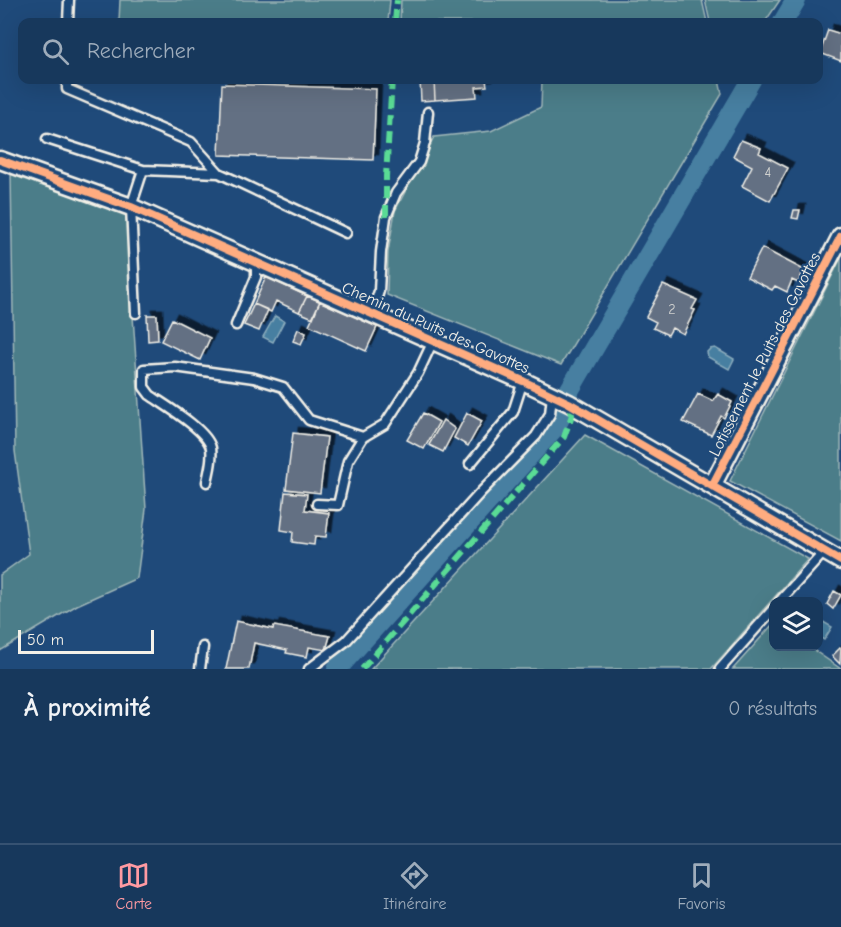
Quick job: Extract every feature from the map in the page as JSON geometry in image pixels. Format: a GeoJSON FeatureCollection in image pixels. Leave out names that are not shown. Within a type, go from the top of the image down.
{"type":"FeatureCollection","features":[{"type":"Feature","properties":{"kind":"street","name":"Chemin du Puits des Gavottes"},"geometry":{"type":"LineString","coordinates":[[0,160],[131,207],[523,381],[552,395],[841,561]]}},
{"type":"Feature","properties":{"kind":"street","name":"Lotissement le Puits des Gavottes"},"geometry":{"type":"LineString","coordinates":[[712,486],[841,236]]}},
{"type":"Feature","properties":{"kind":"lane"},"geometry":{"type":"LineString","coordinates":[[68,18],[69,0]]}},
{"type":"Feature","properties":{"kind":"lane"},"geometry":{"type":"LineString","coordinates":[[67,84],[67,89],[191,142],[219,173],[346,233]]}},
{"type":"Feature","properties":{"kind":"lane"},"geometry":{"type":"LineString","coordinates":[[372,313],[379,291],[386,217],[396,193],[418,162],[425,143],[428,112]]}},
{"type":"Feature","properties":{"kind":"lane"},"geometry":{"type":"LineString","coordinates":[[47,139],[143,170],[219,173]]}},
{"type":"Feature","properties":{"kind":"lane"},"geometry":{"type":"LineString","coordinates":[[136,313],[131,207],[143,170]]}},
{"type":"Feature","properties":{"kind":"lane"},"geometry":{"type":"LineString","coordinates":[[236,325],[256,277],[256,261]]}},
{"type":"Feature","properties":{"kind":"lane"},"geometry":{"type":"LineString","coordinates":[[317,504],[338,505],[348,462],[363,436],[385,424],[418,373],[433,340]]}},
{"type":"Feature","properties":{"kind":"lane"},"geometry":{"type":"LineString","coordinates":[[207,482],[211,460],[210,446],[203,434],[150,395],[144,387],[144,369],[175,367],[254,378],[283,387],[309,420],[363,436]]}},
{"type":"Feature","properties":{"kind":"lane"},"geometry":{"type":"LineString","coordinates":[[470,464],[513,412],[523,381]]}},
{"type":"Feature","properties":{"kind":"lane"},"geometry":{"type":"LineString","coordinates":[[309,669],[346,641],[481,492],[536,436],[550,414],[552,395]]}},
{"type":"Feature","properties":{"kind":"lane"},"geometry":{"type":"LineString","coordinates":[[784,597],[825,551]]}},
{"type":"Feature","properties":{"kind":"lane"},"geometry":{"type":"LineString","coordinates":[[720,669],[769,614]]}},
{"type":"Feature","properties":{"kind":"lane"},"geometry":{"type":"LineString","coordinates":[[200,669],[203,646]]}},
{"type":"Feature","properties":{"kind":"green space"},"geometry":{"type":"Polygon","coordinates":[[[120,0],[390,0],[388,18],[119,18],[120,0]]]}},
{"type":"Feature","properties":{"kind":"green space"},"geometry":{"type":"Polygon","coordinates":[[[401,0],[702,0],[706,18],[400,18],[401,0]]]}},
{"type":"Feature","properties":{"kind":"green space"},"geometry":{"type":"Polygon","coordinates":[[[705,0],[780,0],[768,18],[709,18],[705,0]]]}},
{"type":"Feature","properties":{"kind":"green space"},"geometry":{"type":"Polygon","coordinates":[[[542,84],[720,84],[722,94],[561,365],[387,295],[388,252],[395,211],[434,137],[491,131],[541,107],[542,84]]]}},
{"type":"Feature","properties":{"kind":"green space"},"geometry":{"type":"Polygon","coordinates":[[[11,172],[126,212],[146,509],[137,578],[77,605],[0,651],[0,575],[29,554],[15,451],[11,172]]]}},
{"type":"Feature","properties":{"kind":"green space"},"geometry":{"type":"Polygon","coordinates":[[[841,258],[841,541],[730,481],[841,258]]]}},
{"type":"Feature","properties":{"kind":"green space"},"geometry":{"type":"Polygon","coordinates":[[[585,435],[808,559],[774,597],[769,597],[769,603],[711,669],[371,669],[585,435]]]}},
{"type":"Feature","properties":{"kind":"green space"},"geometry":{"type":"Polygon","coordinates":[[[769,628],[769,651],[815,651],[841,669],[733,669],[769,628]]]}},
{"type":"Feature","properties":{"kind":"water"},"geometry":{"type":"Polygon","coordinates":[[[275,316],[284,321],[273,342],[263,337],[275,316]]]}},
{"type":"Feature","properties":{"kind":"water"},"geometry":{"type":"Polygon","coordinates":[[[715,348],[734,359],[729,369],[708,357],[707,352],[715,348]]]}},
{"type":"Feature","properties":{"kind":"water"},"geometry":{"type":"Polygon","coordinates":[[[823,622],[832,627],[823,639],[823,622]]]}},
{"type":"Feature","properties":{"kind":"building"},"geometry":{"type":"Polygon","coordinates":[[[828,30],[841,34],[841,61],[823,54],[823,44],[828,30]]]}},
{"type":"Feature","properties":{"kind":"building"},"geometry":{"type":"Polygon","coordinates":[[[222,84],[376,89],[373,160],[219,155],[222,84]]]}},
{"type":"Feature","properties":{"kind":"building"},"geometry":{"type":"Polygon","coordinates":[[[420,84],[434,84],[435,100],[421,101],[420,84]]]}},
{"type":"Feature","properties":{"kind":"building"},"geometry":{"type":"Polygon","coordinates":[[[434,84],[487,84],[487,86],[476,87],[477,97],[435,100],[434,84]]]}},
{"type":"Feature","properties":{"kind":"building"},"geometry":{"type":"Polygon","coordinates":[[[741,140],[761,148],[759,153],[788,168],[770,201],[742,186],[752,166],[733,156],[741,140]]]}},
{"type":"Feature","properties":{"kind":"building"},"geometry":{"type":"Polygon","coordinates":[[[794,210],[800,210],[798,219],[792,218],[794,210]]]}},
{"type":"Feature","properties":{"kind":"building"},"geometry":{"type":"Polygon","coordinates":[[[762,248],[804,270],[798,283],[792,280],[787,292],[775,286],[772,290],[747,277],[762,248]]]}},
{"type":"Feature","properties":{"kind":"building"},"geometry":{"type":"Polygon","coordinates":[[[266,277],[307,296],[299,312],[276,301],[271,312],[254,304],[266,277]]]}},
{"type":"Feature","properties":{"kind":"building"},"geometry":{"type":"Polygon","coordinates":[[[663,285],[697,300],[692,309],[695,310],[683,334],[672,328],[668,335],[653,328],[656,322],[646,317],[663,285]]]}},
{"type":"Feature","properties":{"kind":"building"},"geometry":{"type":"Polygon","coordinates":[[[307,296],[320,301],[313,318],[299,312],[307,296]]]}},
{"type":"Feature","properties":{"kind":"building"},"geometry":{"type":"Polygon","coordinates":[[[320,301],[377,327],[366,351],[309,325],[320,301]]]}},
{"type":"Feature","properties":{"kind":"building"},"geometry":{"type":"Polygon","coordinates":[[[254,304],[268,310],[259,331],[244,325],[254,304]]]}},
{"type":"Feature","properties":{"kind":"building"},"geometry":{"type":"Polygon","coordinates":[[[147,315],[157,315],[158,340],[148,341],[147,315]]]}},
{"type":"Feature","properties":{"kind":"building"},"geometry":{"type":"Polygon","coordinates":[[[172,319],[210,338],[200,360],[161,341],[172,319]]]}},
{"type":"Feature","properties":{"kind":"building"},"geometry":{"type":"Polygon","coordinates":[[[298,329],[306,333],[301,344],[293,341],[298,329]]]}},
{"type":"Feature","properties":{"kind":"building"},"geometry":{"type":"Polygon","coordinates":[[[698,394],[713,401],[718,394],[732,402],[724,418],[721,416],[711,435],[683,422],[698,394]]]}},
{"type":"Feature","properties":{"kind":"building"},"geometry":{"type":"Polygon","coordinates":[[[423,413],[439,422],[424,449],[407,440],[423,413]]]}},
{"type":"Feature","properties":{"kind":"building"},"geometry":{"type":"Polygon","coordinates":[[[467,413],[482,421],[468,446],[454,438],[467,413]]]}},
{"type":"Feature","properties":{"kind":"building"},"geometry":{"type":"Polygon","coordinates":[[[443,420],[455,429],[443,452],[429,445],[443,420]]]}},
{"type":"Feature","properties":{"kind":"building"},"geometry":{"type":"Polygon","coordinates":[[[293,433],[327,437],[320,493],[286,489],[293,433]]]}},
{"type":"Feature","properties":{"kind":"building"},"geometry":{"type":"Polygon","coordinates":[[[285,492],[307,494],[305,510],[329,513],[326,537],[315,536],[314,545],[292,542],[293,532],[281,530],[285,492]]]}},
{"type":"Feature","properties":{"kind":"building"},"geometry":{"type":"Polygon","coordinates":[[[834,591],[841,595],[833,609],[827,604],[834,591]]]}},
{"type":"Feature","properties":{"kind":"building"},"geometry":{"type":"Polygon","coordinates":[[[236,621],[273,629],[274,626],[330,636],[326,650],[309,647],[307,657],[254,643],[249,669],[226,669],[236,621]]]}},
{"type":"Feature","properties":{"kind":"building"},"geometry":{"type":"Polygon","coordinates":[[[841,649],[840,664],[832,656],[841,649]]]}},
{"type":"Feature","properties":{"kind":"waterway"},"geometry":{"type":"LineString","coordinates":[[785,18],[796,0]]}},
{"type":"Feature","properties":{"kind":"waterway"},"geometry":{"type":"LineString","coordinates":[[337,669],[556,426],[564,410],[569,391],[749,84]]}},
{"type":"Feature","properties":{"kind":"marked path"},"geometry":{"type":"LineString","coordinates":[[395,18],[397,0]]}},
{"type":"Feature","properties":{"kind":"marked path"},"geometry":{"type":"LineString","coordinates":[[386,217],[392,84]]}},
{"type":"Feature","properties":{"kind":"marked path"},"geometry":{"type":"LineString","coordinates":[[362,669],[564,437],[572,415],[569,403]]}},
{"type":"Feature","properties":{"kind":"cycle path"},"geometry":{"type":"LineString","coordinates":[[0,160],[131,207],[523,381],[569,403],[841,561]]}},
{"type":"Feature","properties":{"kind":"cycle path"},"geometry":{"type":"LineString","coordinates":[[712,486],[841,236]]}}]}
